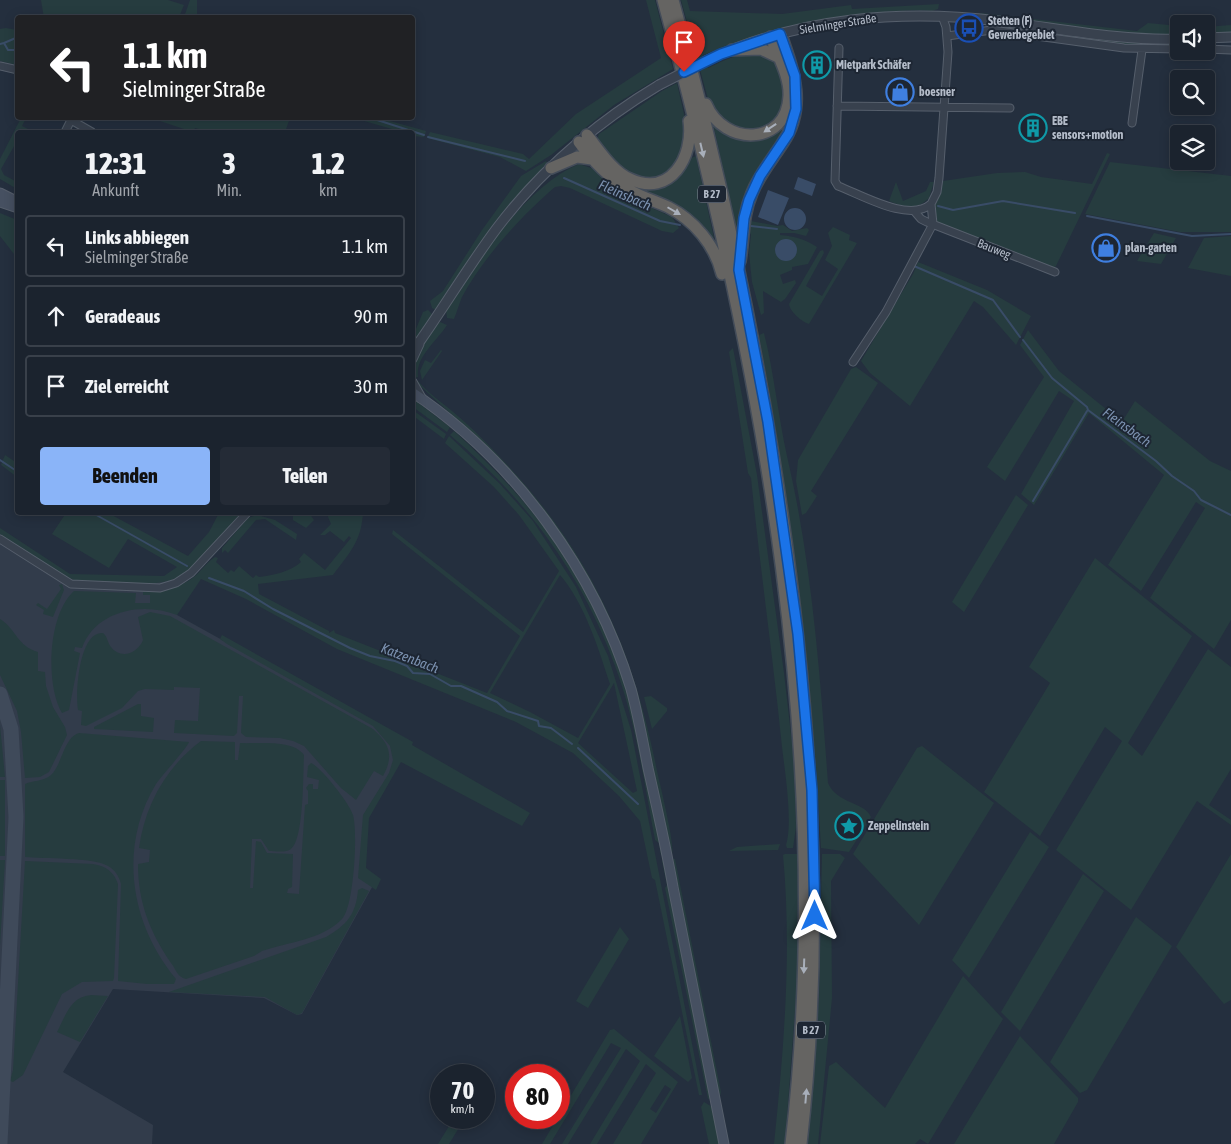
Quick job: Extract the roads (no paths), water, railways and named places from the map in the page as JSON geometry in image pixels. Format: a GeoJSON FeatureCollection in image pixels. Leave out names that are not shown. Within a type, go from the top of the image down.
{"type":"FeatureCollection","features":[{"type":"Feature","properties":{"kind":"highway","name":"B 27"},"geometry":{"type":"LineString","coordinates":[[663,0],[686,85],[735,303],[777,546],[793,678],[801,773],[804,856],[804,946],[800,1038],[791,1144]]}},
{"type":"Feature","properties":{"kind":"highway","name":"B 27"},"geometry":{"type":"LineString","coordinates":[[673,0],[698,93],[739,270],[768,422],[783,518],[802,669],[810,758],[814,852],[814,956],[809,1065],[801,1144]]}},
{"type":"Feature","properties":{"kind":"highway"},"geometry":{"type":"LineString","coordinates":[[698,93],[713,118],[727,130],[744,135],[765,132],[782,117],[789,102],[788,85],[778,57],[776,36]]}},
{"type":"Feature","properties":{"kind":"highway"},"geometry":{"type":"LineString","coordinates":[[739,270],[744,218],[749,200],[760,176],[789,133],[796,109],[795,76],[776,36]]}},
{"type":"Feature","properties":{"kind":"highway"},"geometry":{"type":"LineString","coordinates":[[732,50],[761,49],[778,57]]}},
{"type":"Feature","properties":{"kind":"highway"},"geometry":{"type":"LineString","coordinates":[[583,139],[630,179],[649,183],[668,178],[682,165],[690,144],[689,125],[684,101],[686,85]]}},
{"type":"Feature","properties":{"kind":"highway"},"geometry":{"type":"LineString","coordinates":[[583,139],[592,159],[623,186],[674,211],[696,228],[718,261],[725,285],[735,303]]}},
{"type":"Feature","properties":{"kind":"highway"},"geometry":{"type":"LineString","coordinates":[[551,168],[577,157],[592,159]]}},
{"type":"Feature","properties":{"kind":"main road"},"geometry":{"type":"LineString","coordinates":[[0,194],[15,201]]}},
{"type":"Feature","properties":{"kind":"main road"},"geometry":{"type":"LineString","coordinates":[[0,202],[15,207]]}},
{"type":"Feature","properties":{"kind":"main road"},"geometry":{"type":"LineString","coordinates":[[415,394],[484,452],[543,518],[584,577],[619,657],[631,690],[666,848],[724,1144]]}},
{"type":"Feature","properties":{"kind":"street","name":"Sielminger Straße"},"geometry":{"type":"LineString","coordinates":[[420,341],[498,227],[551,168],[583,139],[620,110],[659,85],[732,50],[776,36],[822,25],[867,19],[942,16],[1103,35],[1170,39]]}},
{"type":"Feature","properties":{"kind":"street"},"geometry":{"type":"LineString","coordinates":[[853,362],[886,312],[933,224],[931,204],[937,192],[939,178],[944,108],[947,36],[942,16]]}},
{"type":"Feature","properties":{"kind":"street"},"geometry":{"type":"LineString","coordinates":[[947,36],[992,30],[1142,50],[1170,49]]}},
{"type":"Feature","properties":{"kind":"street"},"geometry":{"type":"LineString","coordinates":[[1215,38],[1231,37]]}},
{"type":"Feature","properties":{"kind":"street","name":"Sielminger Straße"},"geometry":{"type":"LineString","coordinates":[[839,48],[835,177],[838,186],[904,211],[914,212]]}},
{"type":"Feature","properties":{"kind":"street"},"geometry":{"type":"LineString","coordinates":[[1215,49],[1231,50]]}},
{"type":"Feature","properties":{"kind":"street"},"geometry":{"type":"LineString","coordinates":[[1132,123],[1142,50]]}},
{"type":"Feature","properties":{"kind":"street"},"geometry":{"type":"LineString","coordinates":[[0,66],[15,69]]}},
{"type":"Feature","properties":{"kind":"street"},"geometry":{"type":"LineString","coordinates":[[837,106],[1010,108]]}},
{"type":"Feature","properties":{"kind":"street"},"geometry":{"type":"LineString","coordinates":[[74,120],[89,130]]}},
{"type":"Feature","properties":{"kind":"street"},"geometry":{"type":"LineString","coordinates":[[914,212],[931,204]]}},
{"type":"Feature","properties":{"kind":"street","name":"Bauweg"},"geometry":{"type":"LineString","coordinates":[[914,212],[920,220],[1055,272]]}},
{"type":"Feature","properties":{"kind":"street"},"geometry":{"type":"LineString","coordinates":[[415,346],[420,341]]}},
{"type":"Feature","properties":{"kind":"street"},"geometry":{"type":"LineString","coordinates":[[415,352],[420,341]]}},
{"type":"Feature","properties":{"kind":"street"},"geometry":{"type":"LineString","coordinates":[[415,387],[421,398]]}},
{"type":"Feature","properties":{"kind":"street"},"geometry":{"type":"LineString","coordinates":[[0,538],[71,584],[160,588],[176,583],[191,573],[245,515]]}},
{"type":"Feature","properties":{"kind":"water"},"geometry":{"type":"Polygon","coordinates":[[[798,177],[816,184],[812,196],[794,189],[798,177]]]}},
{"type":"Feature","properties":{"kind":"water"},"geometry":{"type":"Polygon","coordinates":[[[768,190],[789,198],[778,225],[758,217],[768,190]]]}},
{"type":"Feature","properties":{"kind":"water"},"geometry":{"type":"Polygon","coordinates":[[[795,208],[803,211],[806,219],[803,227],[795,230],[787,227],[784,219],[787,211],[795,208]]]}},
{"type":"Feature","properties":{"kind":"water"},"geometry":{"type":"Polygon","coordinates":[[[786,239],[794,242],[797,250],[794,258],[786,261],[778,258],[775,250],[778,242],[786,239]]]}},
{"type":"Feature","properties":{"kind":"waterway","name":"Fleinsbach"},"geometry":{"type":"LineString","coordinates":[[4,43],[15,38]]}},
{"type":"Feature","properties":{"kind":"waterway","name":"Fleinsbach"},"geometry":{"type":"LineString","coordinates":[[0,44],[4,43],[8,50],[15,50]]}},
{"type":"Feature","properties":{"kind":"waterway","name":"Fleinsbach"},"geometry":{"type":"LineString","coordinates":[[377,120],[408,130]]}},
{"type":"Feature","properties":{"kind":"waterway","name":"Fleinsbach"},"geometry":{"type":"LineString","coordinates":[[415,132],[424,135]]}},
{"type":"Feature","properties":{"kind":"waterway","name":"Fleinsbach"},"geometry":{"type":"LineString","coordinates":[[428,137],[525,161]]}},
{"type":"Feature","properties":{"kind":"waterway","name":"Fleinsbach"},"geometry":{"type":"LineString","coordinates":[[564,178],[660,221],[680,225]]}},
{"type":"Feature","properties":{"kind":"waterway"},"geometry":{"type":"LineString","coordinates":[[938,206],[953,210],[1003,201],[1075,213]]}},
{"type":"Feature","properties":{"kind":"waterway"},"geometry":{"type":"LineString","coordinates":[[1087,216],[1192,236],[1231,234]]}},
{"type":"Feature","properties":{"kind":"waterway","name":"Fleinsbach"},"geometry":{"type":"LineString","coordinates":[[751,226],[777,229]]}},
{"type":"Feature","properties":{"kind":"waterway","name":"Fleinsbach"},"geometry":{"type":"LineString","coordinates":[[914,266],[993,300],[1020,337]]}},
{"type":"Feature","properties":{"kind":"waterway","name":"Fleinsbach"},"geometry":{"type":"LineString","coordinates":[[1023,340],[1052,378],[1087,407],[1088,410],[1194,491],[1201,500],[1231,515]]}},
{"type":"Feature","properties":{"kind":"waterway"},"geometry":{"type":"LineString","coordinates":[[1033,501],[1087,411]]}},
{"type":"Feature","properties":{"kind":"waterway","name":"Katzenbach"},"geometry":{"type":"LineString","coordinates":[[0,460],[15,470]]}},
{"type":"Feature","properties":{"kind":"waterway","name":"Katzenbach"},"geometry":{"type":"LineString","coordinates":[[96,515],[187,566]]}},
{"type":"Feature","properties":{"kind":"waterway","name":"Katzenbach"},"geometry":{"type":"LineString","coordinates":[[209,578],[244,591],[273,609],[350,648],[370,656],[395,661],[407,666],[413,673],[430,674],[451,686],[461,686],[497,702],[507,711],[538,721],[539,726],[551,728],[572,744]]}},
{"type":"Feature","properties":{"kind":"waterway","name":"Katzenbach"},"geometry":{"type":"LineString","coordinates":[[578,748],[638,804]]}},
{"type":"Feature","properties":{"kind":"place","name":"Stetten (F) Gewerbegebiet"},"geometry":{"type":"Point","coordinates":[969,28]}},
{"type":"Feature","properties":{"kind":"place","name":"Mietpark Schäfer"},"geometry":{"type":"Point","coordinates":[817,65]}},
{"type":"Feature","properties":{"kind":"place","name":"boesner"},"geometry":{"type":"Point","coordinates":[900,92]}},
{"type":"Feature","properties":{"kind":"place","name":"EBE sensors+motion"},"geometry":{"type":"Point","coordinates":[1033,128]}},
{"type":"Feature","properties":{"kind":"place","name":"plan-garten"},"geometry":{"type":"Point","coordinates":[1106,248]}},
{"type":"Feature","properties":{"kind":"place","name":"Zeppelinstein"},"geometry":{"type":"Point","coordinates":[849,826]}}]}
